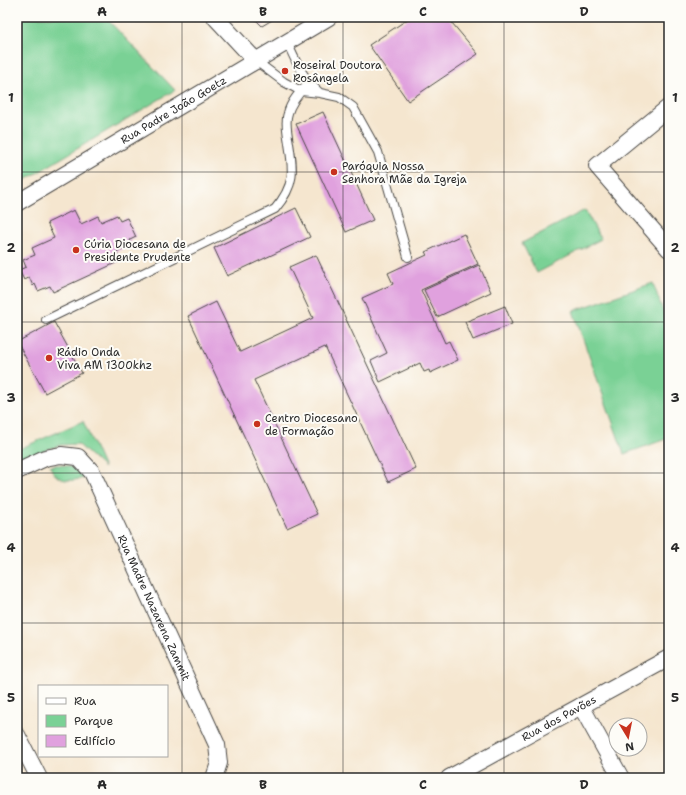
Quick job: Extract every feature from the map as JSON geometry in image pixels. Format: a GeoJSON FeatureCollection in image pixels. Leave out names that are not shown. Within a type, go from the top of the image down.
{"type":"FeatureCollection","features":[{"type":"Feature","properties":{"kind":"street"},"geometry":{"type":"LineString","coordinates":[[215,17],[256,61]]}},
{"type":"Feature","properties":{"kind":"street","name":"Rua Padre João Goetz"},"geometry":{"type":"LineString","coordinates":[[17,203],[329,17]]}},
{"type":"Feature","properties":{"kind":"street"},"geometry":{"type":"LineString","coordinates":[[669,107],[597,166],[669,249]]}},
{"type":"Feature","properties":{"kind":"street","name":"Rua Madre Nazarena Zammit"},"geometry":{"type":"LineString","coordinates":[[17,471],[45,458],[62,455],[78,457],[92,472],[217,745],[216,771]]}},
{"type":"Feature","properties":{"kind":"street","name":"Rua dos Pavões"},"geometry":{"type":"LineString","coordinates":[[449,778],[669,658]]}},
{"type":"Feature","properties":{"kind":"street"},"geometry":{"type":"LineString","coordinates":[[581,706],[621,778]]}},
{"type":"Feature","properties":{"kind":"street"},"geometry":{"type":"LineString","coordinates":[[17,735],[39,778]]}},
{"type":"Feature","properties":{"kind":"lane"},"geometry":{"type":"LineString","coordinates":[[287,42],[296,63],[308,83],[320,93]]}},
{"type":"Feature","properties":{"kind":"lane"},"geometry":{"type":"LineString","coordinates":[[256,61],[284,82],[301,91],[339,97],[353,107],[378,152],[408,257]]}},
{"type":"Feature","properties":{"kind":"lane"},"geometry":{"type":"LineString","coordinates":[[46,320],[275,209],[288,191],[292,175],[292,164],[286,123],[288,113],[291,104],[308,83]]}},
{"type":"Feature","properties":{"kind":"green space"},"geometry":{"type":"Polygon","coordinates":[[[17,17],[105,17],[175,90],[17,185],[17,17]]]}},
{"type":"Feature","properties":{"kind":"green space"},"geometry":{"type":"Polygon","coordinates":[[[585,210],[601,239],[537,273],[522,243],[585,210]]]}},
{"type":"Feature","properties":{"kind":"green space"},"geometry":{"type":"Polygon","coordinates":[[[653,283],[669,328],[669,438],[624,454],[573,311],[653,283]]]}},
{"type":"Feature","properties":{"kind":"green space"},"geometry":{"type":"Polygon","coordinates":[[[83,421],[104,468],[78,444],[61,445],[17,462],[17,450],[83,421]]]}},
{"type":"Feature","properties":{"kind":"green space"},"geometry":{"type":"Polygon","coordinates":[[[56,465],[72,467],[79,471],[84,478],[64,480],[59,478],[50,466],[56,465]]]}},
{"type":"Feature","properties":{"kind":"building"},"geometry":{"type":"Polygon","coordinates":[[[253,17],[277,17],[262,26],[253,17]]]}},
{"type":"Feature","properties":{"kind":"building"},"geometry":{"type":"Polygon","coordinates":[[[411,17],[447,17],[478,54],[408,101],[369,45],[411,17]]]}},
{"type":"Feature","properties":{"kind":"building","name":"Paróquia Nossa Senhora Mãe da Igreja"},"geometry":{"type":"Polygon","coordinates":[[[323,112],[373,220],[346,232],[296,124],[323,112]]]}},
{"type":"Feature","properties":{"kind":"building"},"geometry":{"type":"Polygon","coordinates":[[[296,208],[310,237],[227,276],[214,248],[296,208]]]}},
{"type":"Feature","properties":{"kind":"building","name":"Cúria Diocesana de Presidente Prudente"},"geometry":{"type":"Polygon","coordinates":[[[74,210],[81,224],[98,216],[101,222],[117,215],[120,221],[127,218],[136,237],[130,240],[132,244],[116,252],[120,261],[53,292],[50,286],[38,291],[35,284],[33,286],[29,277],[24,280],[19,270],[26,267],[23,260],[35,255],[32,248],[54,238],[47,223],[74,210]]]}},
{"type":"Feature","properties":{"kind":"building"},"geometry":{"type":"Polygon","coordinates":[[[464,234],[478,264],[421,290],[445,343],[449,341],[458,360],[430,373],[429,370],[424,372],[420,363],[380,382],[371,361],[387,353],[362,298],[393,284],[388,273],[427,255],[425,252],[464,234]]]}},
{"type":"Feature","properties":{"kind":"building","name":"Centro Diocesano de Formação"},"geometry":{"type":"Polygon","coordinates":[[[316,255],[416,469],[388,482],[325,347],[254,380],[317,514],[287,528],[188,316],[216,302],[240,352],[313,318],[289,267],[316,255]]]}},
{"type":"Feature","properties":{"kind":"building"},"geometry":{"type":"Polygon","coordinates":[[[479,265],[491,292],[437,317],[424,290],[479,265]]]}},
{"type":"Feature","properties":{"kind":"building"},"geometry":{"type":"Polygon","coordinates":[[[505,306],[512,324],[473,340],[465,322],[505,306]]]}},
{"type":"Feature","properties":{"kind":"building","name":"Rádio Onda Viva AM 1300khz"},"geometry":{"type":"Polygon","coordinates":[[[54,322],[82,373],[45,393],[17,342],[54,322]]]}},
{"type":"Feature","properties":{"kind":"place","name":"Roseiral Doutora Rosângela"},"geometry":{"type":"Point","coordinates":[285,71]}},
{"type":"Feature","properties":{"kind":"place","name":"Paróquia Nossa Senhora Mãe da Igreja"},"geometry":{"type":"Point","coordinates":[334,172]}},
{"type":"Feature","properties":{"kind":"place","name":"Cúria Diocesana de Presidente Prudente"},"geometry":{"type":"Point","coordinates":[76,250]}},
{"type":"Feature","properties":{"kind":"place","name":"Rádio Onda Viva AM 1300khz"},"geometry":{"type":"Point","coordinates":[49,358]}},
{"type":"Feature","properties":{"kind":"place","name":"Centro Diocesano de Formação"},"geometry":{"type":"Point","coordinates":[257,424]}}]}
